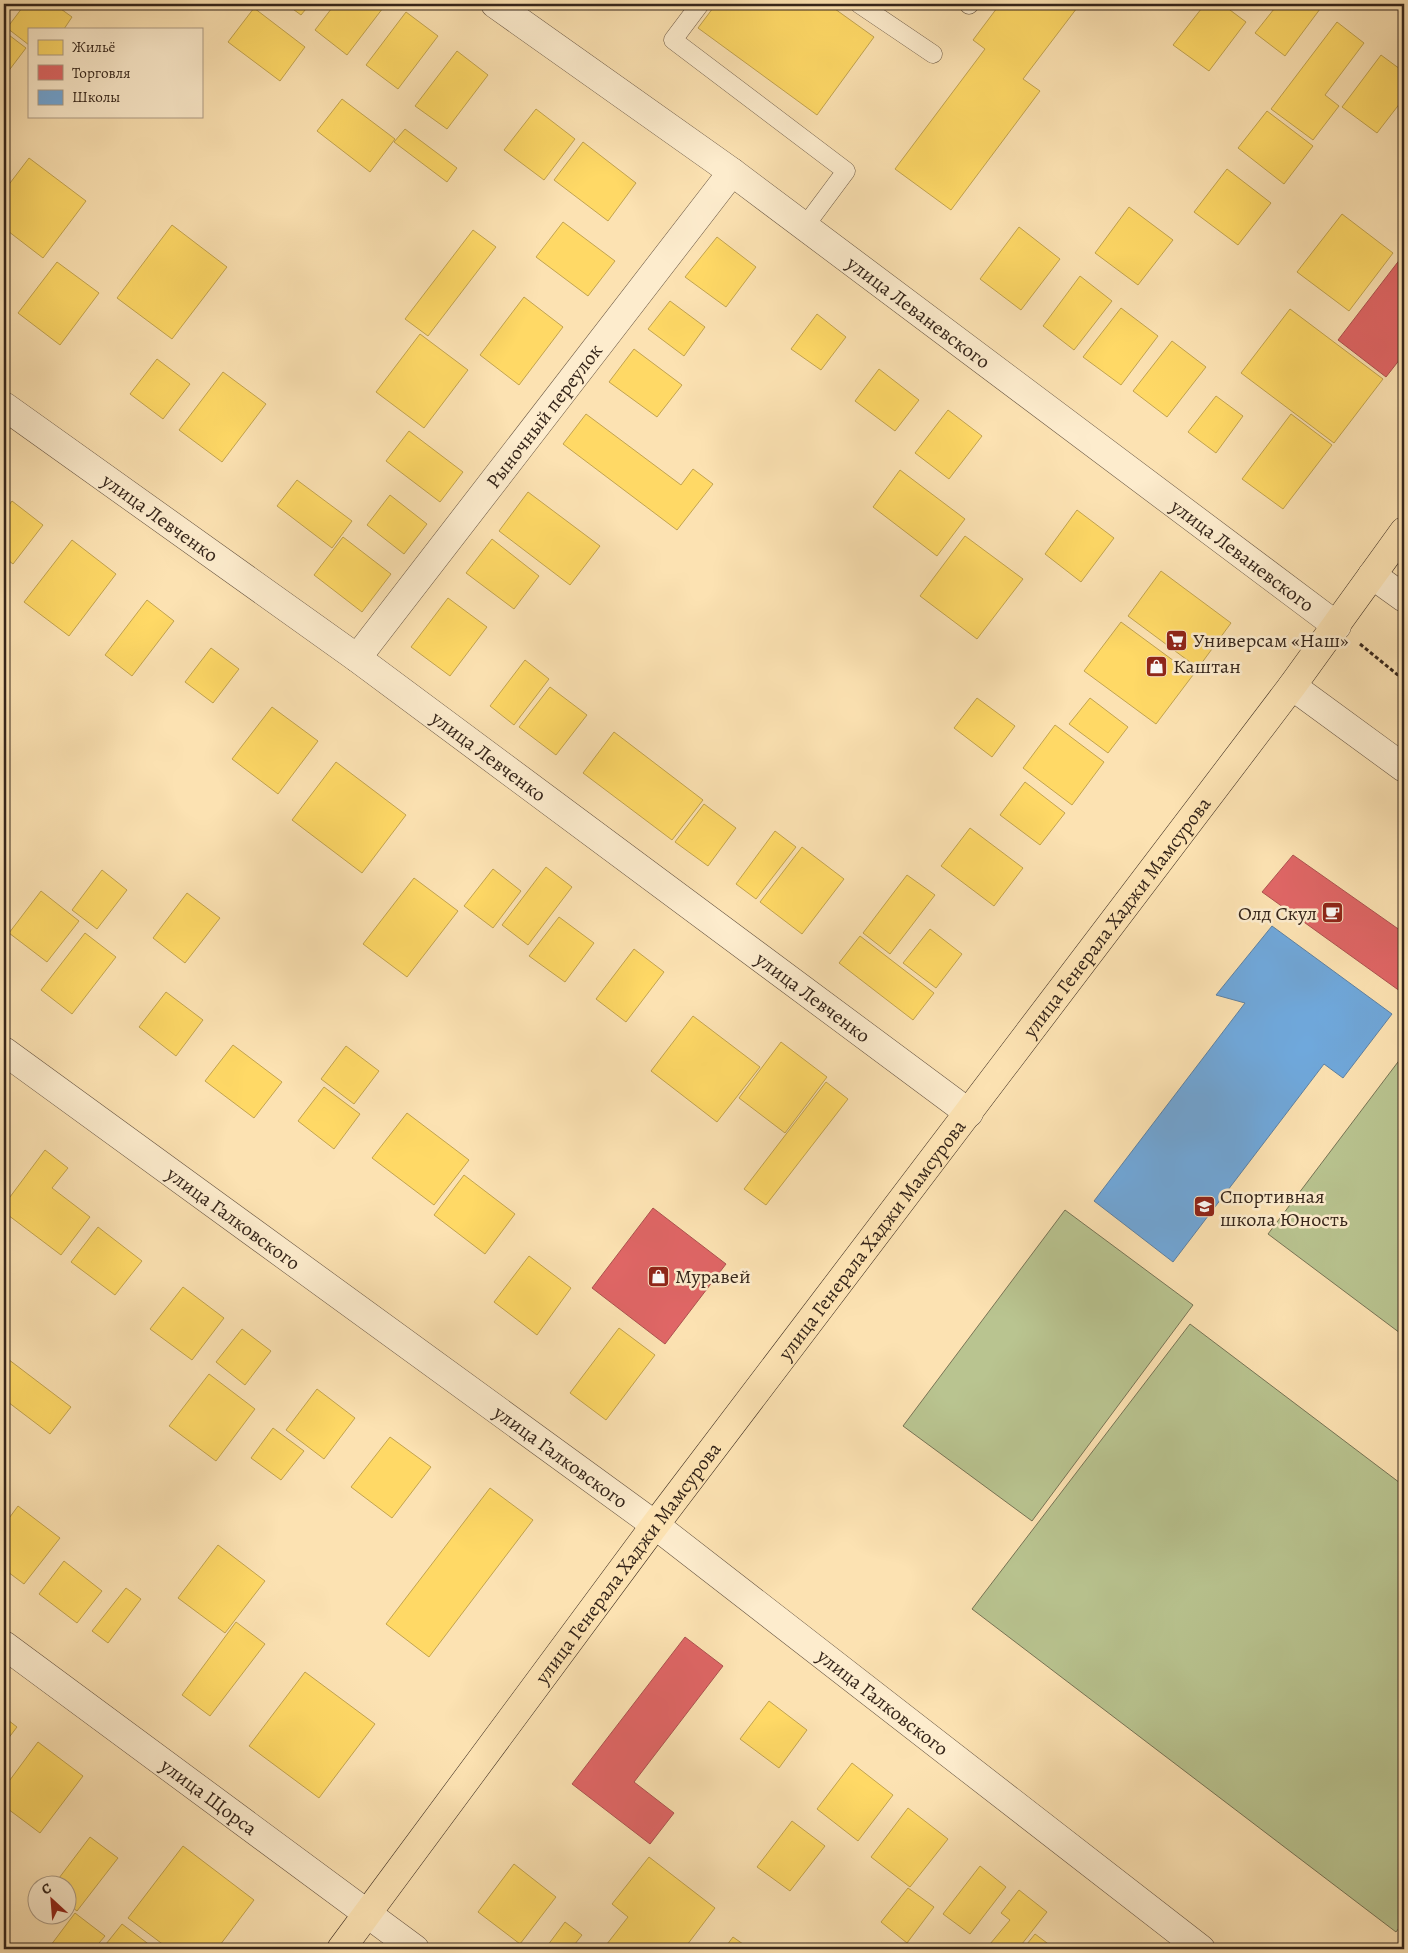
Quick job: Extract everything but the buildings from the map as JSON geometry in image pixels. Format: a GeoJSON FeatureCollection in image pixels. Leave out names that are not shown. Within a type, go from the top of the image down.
{"type":"FeatureCollection","features":[{"type":"Feature","properties":{"kind":"main road","name":"улица Генерала Хаджи Мамсурова"},"geometry":{"type":"LineString","coordinates":[[340,1949],[655,1525],[1292,686],[1404,531]]}},
{"type":"Feature","properties":{"kind":"street","name":"улица Леваневского"},"geometry":{"type":"LineString","coordinates":[[495,4],[732,172],[1337,626]]}},
{"type":"Feature","properties":{"kind":"street","name":"Рыночный переулок"},"geometry":{"type":"LineString","coordinates":[[357,658],[732,172]]}},
{"type":"Feature","properties":{"kind":"street","name":"улица Левченко"},"geometry":{"type":"LineString","coordinates":[[4,406],[357,658],[969,1113]]}},
{"type":"Feature","properties":{"kind":"street"},"geometry":{"type":"LineString","coordinates":[[1372,575],[1404,598]]}},
{"type":"Feature","properties":{"kind":"street"},"geometry":{"type":"LineString","coordinates":[[1292,686],[1404,768]]}},
{"type":"Feature","properties":{"kind":"street","name":"улица Галковского"},"geometry":{"type":"LineString","coordinates":[[4,1051],[655,1525],[1201,1949]]}},
{"type":"Feature","properties":{"kind":"street","name":"улица Щорса"},"geometry":{"type":"LineString","coordinates":[[4,1645],[415,1949]]}},
{"type":"Feature","properties":{"kind":"lane"},"geometry":{"type":"LineString","coordinates":[[700,4],[673,40],[846,171],[804,226]]}},
{"type":"Feature","properties":{"kind":"lane"},"geometry":{"type":"LineString","coordinates":[[859,4],[934,54]]}},
{"type":"Feature","properties":{"kind":"path"},"geometry":{"type":"LineString","coordinates":[[1337,626],[1404,680]]}},
{"type":"Feature","properties":{"kind":"green space"},"geometry":{"type":"Polygon","coordinates":[[[1404,1054],[1404,1336],[1268,1234],[1404,1054]]]}},
{"type":"Feature","properties":{"kind":"green space"},"geometry":{"type":"Polygon","coordinates":[[[1065,1210],[1193,1305],[1032,1521],[903,1426],[1065,1210]]]}},
{"type":"Feature","properties":{"kind":"green space"},"geometry":{"type":"Polygon","coordinates":[[[1190,1324],[1404,1486],[1404,1921],[1396,1932],[972,1609],[1190,1324]]]}},
{"type":"Feature","properties":{"kind":"place","name":"Универсам «Наш»"},"geometry":{"type":"Point","coordinates":[1177,640]}},
{"type":"Feature","properties":{"kind":"place","name":"Каштан"},"geometry":{"type":"Point","coordinates":[1157,666]}},
{"type":"Feature","properties":{"kind":"place","name":"Олд Скул"},"geometry":{"type":"Point","coordinates":[1333,913]}},
{"type":"Feature","properties":{"kind":"place","name":"Спортивная школа Юность"},"geometry":{"type":"Point","coordinates":[1204,1207]}},
{"type":"Feature","properties":{"kind":"place","name":"Муравей"},"geometry":{"type":"Point","coordinates":[659,1276]}}]}
